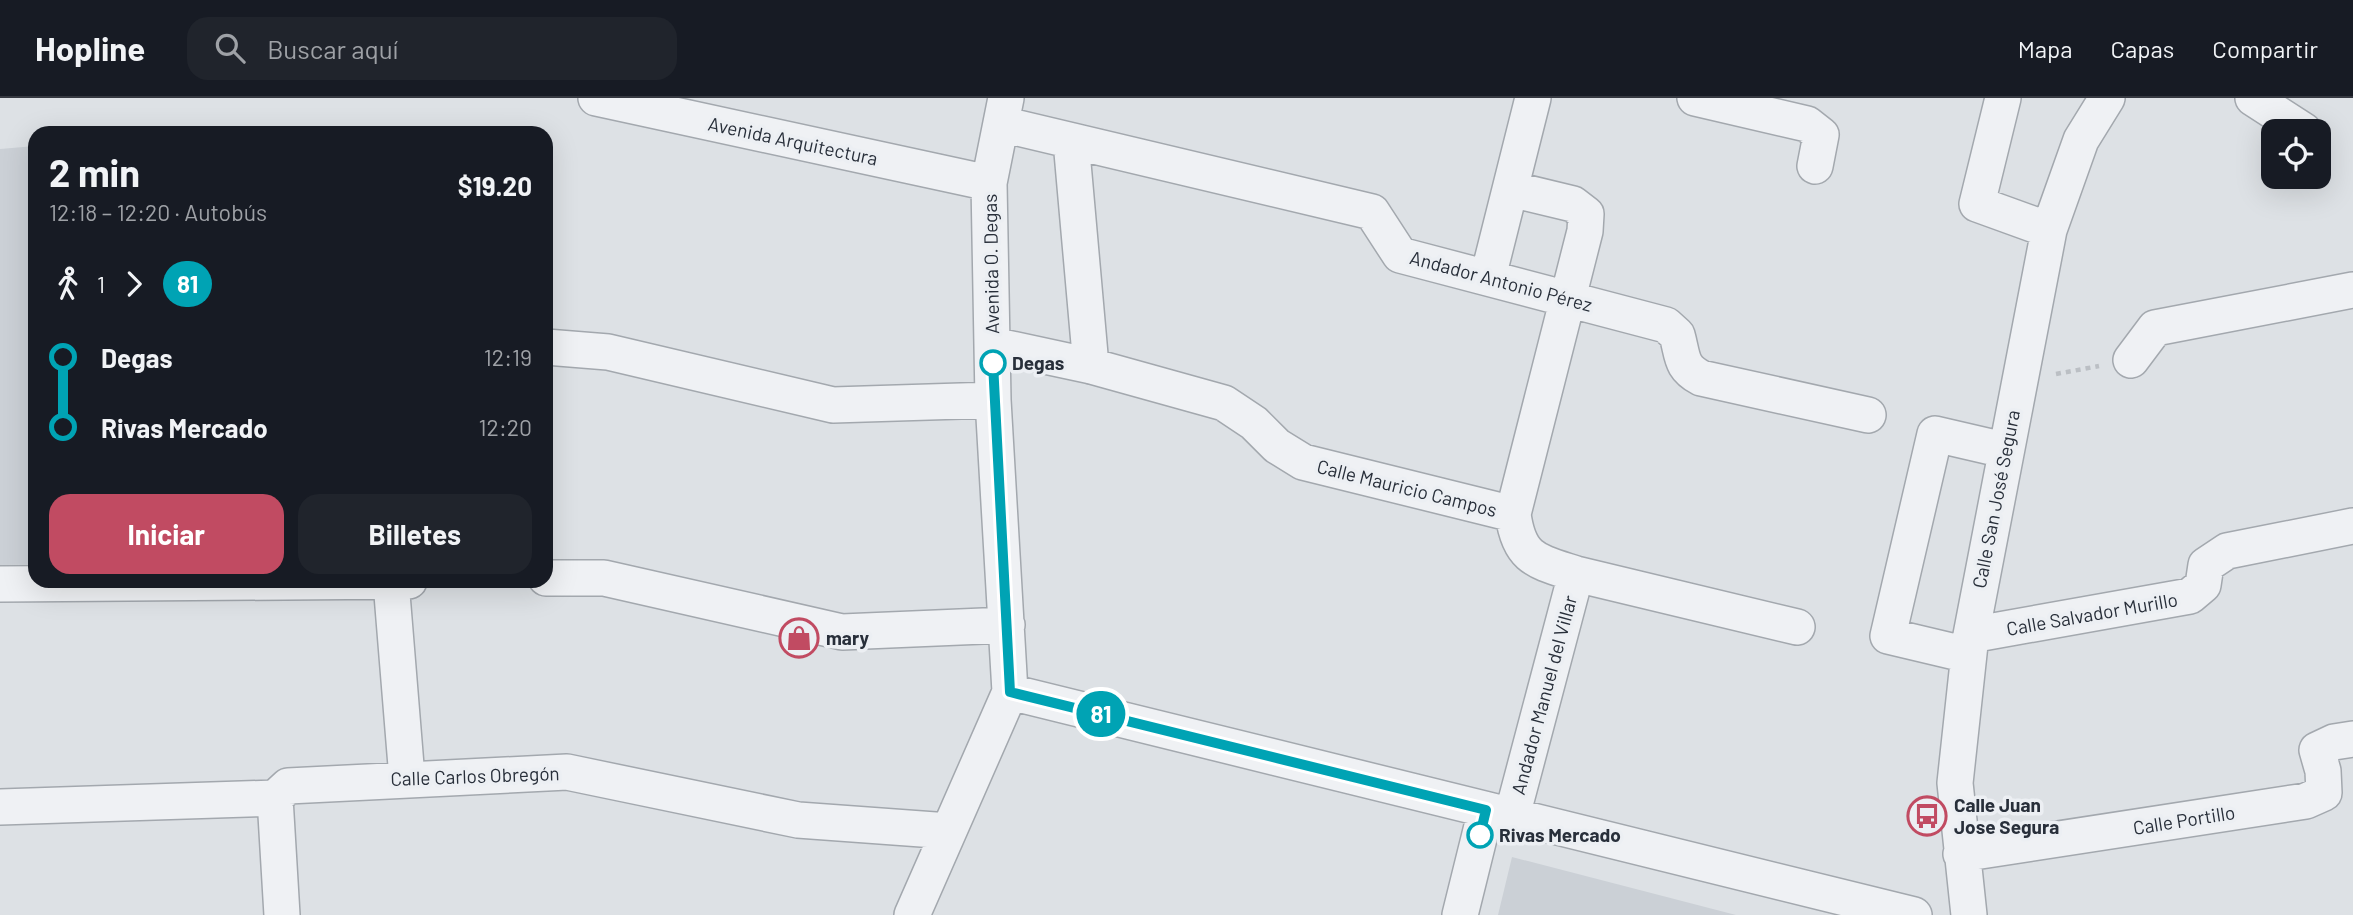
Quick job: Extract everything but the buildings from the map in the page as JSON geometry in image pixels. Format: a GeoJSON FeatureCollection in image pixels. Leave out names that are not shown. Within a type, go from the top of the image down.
{"type":"FeatureCollection","features":[{"type":"Feature","properties":{"kind":"street","name":"Avenida Arquitectura"},"geometry":{"type":"LineString","coordinates":[[596,98],[641,103],[989,183]]}},
{"type":"Feature","properties":{"kind":"street"},"geometry":{"type":"LineString","coordinates":[[1488,277],[1534,98]]}},
{"type":"Feature","properties":{"kind":"street"},"geometry":{"type":"LineString","coordinates":[[1695,98],[1807,124],[1821,135],[1815,166]]}},
{"type":"Feature","properties":{"kind":"street"},"geometry":{"type":"LineString","coordinates":[[2003,98],[1977,204],[2049,230]]}},
{"type":"Feature","properties":{"kind":"street","name":"Calle San José Segura"},"geometry":{"type":"LineString","coordinates":[[1969,915],[1955,783],[1969,645],[2004,450],[2049,230],[2081,140],[2107,98]]}},
{"type":"Feature","properties":{"kind":"street"},"geometry":{"type":"LineString","coordinates":[[2253,98],[2285,119]]}},
{"type":"Feature","properties":{"kind":"street","name":"Avenida O. Degas"},"geometry":{"type":"LineString","coordinates":[[912,915],[1010,692],[993,400],[989,183],[1003,111]]}},
{"type":"Feature","properties":{"kind":"street","name":"Andador Antonio Pérez"},"geometry":{"type":"LineString","coordinates":[[1003,111],[1071,141],[1373,212],[1400,255],[1666,326],[1677,335],[1680,359],[1687,371],[1702,378],[1868,415]]}},
{"type":"Feature","properties":{"kind":"street"},"geometry":{"type":"LineString","coordinates":[[1071,141],[1091,366]]}},
{"type":"Feature","properties":{"kind":"street"},"geometry":{"type":"LineString","coordinates":[[1511,189],[1573,204],[1586,214],[1585,232],[1513,514],[1516,537],[1525,554],[1544,564],[1576,573],[1797,627]]}},
{"type":"Feature","properties":{"kind":"street"},"geometry":{"type":"LineString","coordinates":[[2131,360],[2155,328],[2353,290]]}},
{"type":"Feature","properties":{"kind":"street","name":"Calle Mauricio Campos"},"geometry":{"type":"LineString","coordinates":[[993,345],[1091,366],[1224,403],[1254,423],[1278,446],[1303,462],[1513,514]]}},
{"type":"Feature","properties":{"kind":"street"},"geometry":{"type":"LineString","coordinates":[[553,348],[608,352],[833,405],[993,400]]}},
{"type":"Feature","properties":{"kind":"street"},"geometry":{"type":"LineString","coordinates":[[1969,645],[1888,636],[1935,434],[2004,450]]}},
{"type":"Feature","properties":{"kind":"street","name":"Calle Salvador Murillo"},"geometry":{"type":"LineString","coordinates":[[1969,645],[2190,596],[2203,585],[2206,565],[2227,551],[2353,526]]}},
{"type":"Feature","properties":{"kind":"street","name":"Andador Manuel del Villar"},"geometry":{"type":"LineString","coordinates":[[1460,915],[1499,813],[1576,573]]}},
{"type":"Feature","properties":{"kind":"street"},"geometry":{"type":"LineString","coordinates":[[553,578],[604,578],[842,632],[1007,625]]}},
{"type":"Feature","properties":{"kind":"street"},"geometry":{"type":"LineString","coordinates":[[0,584],[28,584]]}},
{"type":"Feature","properties":{"kind":"street"},"geometry":{"type":"LineString","coordinates":[[391,588],[407,778]]}},
{"type":"Feature","properties":{"kind":"street"},"geometry":{"type":"LineString","coordinates":[[1010,692],[1914,915]]}},
{"type":"Feature","properties":{"kind":"street","name":"Calle Portillo"},"geometry":{"type":"LineString","coordinates":[[1961,854],[2306,801],[2324,793],[2318,750],[2334,742],[2353,739]]}},
{"type":"Feature","properties":{"kind":"street","name":"Calle Carlos Obregón"},"geometry":{"type":"LineString","coordinates":[[0,807],[275,798],[288,786],[567,772],[797,820],[949,831]]}},
{"type":"Feature","properties":{"kind":"street"},"geometry":{"type":"LineString","coordinates":[[275,798],[282,915]]}},
{"type":"Feature","properties":{"kind":"path"},"geometry":{"type":"LineString","coordinates":[[2018,381],[2131,360]]}},
{"type":"Feature","properties":{"kind":"shaded area"},"geometry":{"type":"Polygon","coordinates":[[[28,147],[28,564],[0,565],[0,149],[28,147]]]}},
{"type":"Feature","properties":{"kind":"shaded area"},"geometry":{"type":"Polygon","coordinates":[[[1512,857],[1736,915],[1498,915],[1512,857]]]}},
{"type":"Feature","properties":{"kind":"bus line","name":"81"},"geometry":{"type":"LineString","coordinates":[[993,363],[1010,692],[1486,810],[1480,835]]}},
{"type":"Feature","properties":{"kind":"place","name":"Degas"},"geometry":{"type":"Point","coordinates":[993,363]}},
{"type":"Feature","properties":{"kind":"place","name":"mary"},"geometry":{"type":"Point","coordinates":[799,638]}},
{"type":"Feature","properties":{"kind":"place","name":"Calle Juan Jose Segura"},"geometry":{"type":"Point","coordinates":[1927,816]}},
{"type":"Feature","properties":{"kind":"place","name":"Rivas Mercado"},"geometry":{"type":"Point","coordinates":[1480,835]}}]}
